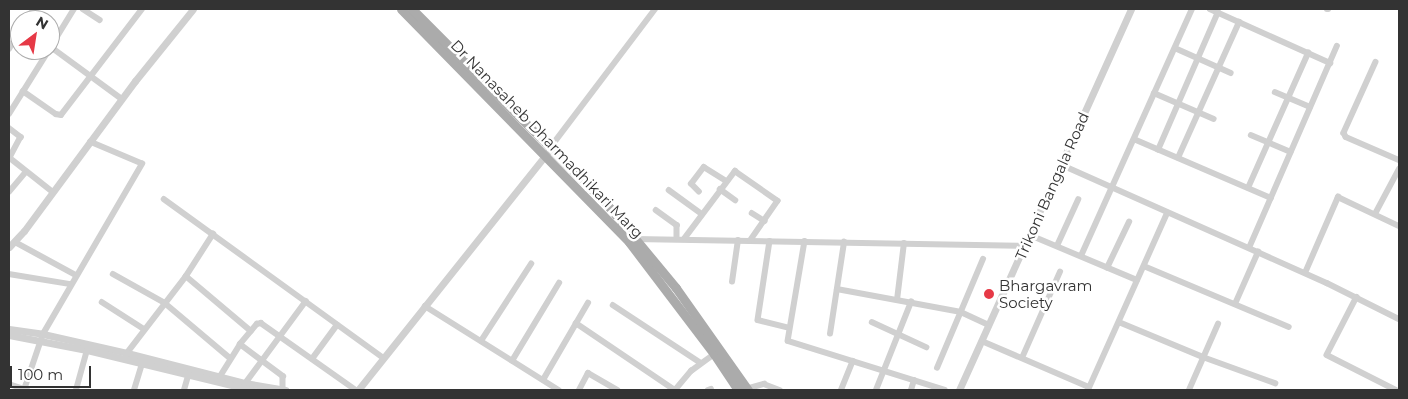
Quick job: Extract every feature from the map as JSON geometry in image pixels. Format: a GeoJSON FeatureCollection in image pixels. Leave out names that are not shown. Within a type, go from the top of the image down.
{"type":"FeatureCollection","features":[{"type":"Feature","properties":{"kind":"main road","name":"Dr Nanasaheb Dharmadhikari Marg"},"geometry":{"type":"LineString","coordinates":[[400,9],[609,207],[744,390]]}},
{"type":"Feature","properties":{"kind":"main road","name":"Dr Nanasaheb Dharmadhikari Marg"},"geometry":{"type":"LineString","coordinates":[[412,9],[548,151]]}},
{"type":"Feature","properties":{"kind":"street"},"geometry":{"type":"LineString","coordinates":[[60,32],[74,9]]}},
{"type":"Feature","properties":{"kind":"street"},"geometry":{"type":"LineString","coordinates":[[83,9],[100,20]]}},
{"type":"Feature","properties":{"kind":"street"},"geometry":{"type":"LineString","coordinates":[[23,91],[56,114],[61,115],[142,9]]}},
{"type":"Feature","properties":{"kind":"street"},"geometry":{"type":"LineString","coordinates":[[9,247],[15,242],[122,99],[193,9]]}},
{"type":"Feature","properties":{"kind":"street"},"geometry":{"type":"LineString","coordinates":[[218,380],[240,344],[257,324],[261,322],[357,390],[548,151],[655,9]]}},
{"type":"Feature","properties":{"kind":"street","name":"Trikoni Bangala Road"},"geometry":{"type":"LineString","coordinates":[[959,390],[1131,9]]}},
{"type":"Feature","properties":{"kind":"street"},"geometry":{"type":"LineString","coordinates":[[1081,256],[1192,9]]}},
{"type":"Feature","properties":{"kind":"street"},"geometry":{"type":"LineString","coordinates":[[1210,9],[1330,63]]}},
{"type":"Feature","properties":{"kind":"street"},"geometry":{"type":"LineString","coordinates":[[1158,150],[1218,12]]}},
{"type":"Feature","properties":{"kind":"street"},"geometry":{"type":"LineString","coordinates":[[1178,158],[1239,22]]}},
{"type":"Feature","properties":{"kind":"street"},"geometry":{"type":"LineString","coordinates":[[1249,248],[1337,46]]}},
{"type":"Feature","properties":{"kind":"street"},"geometry":{"type":"LineString","coordinates":[[1175,48],[1231,73]]}},
{"type":"Feature","properties":{"kind":"street"},"geometry":{"type":"LineString","coordinates":[[1248,188],[1308,53]]}},
{"type":"Feature","properties":{"kind":"street"},"geometry":{"type":"LineString","coordinates":[[60,55],[122,99]]}},
{"type":"Feature","properties":{"kind":"street"},"geometry":{"type":"LineString","coordinates":[[9,114],[42,60]]}},
{"type":"Feature","properties":{"kind":"street"},"geometry":{"type":"LineString","coordinates":[[1376,62],[1344,133],[1346,137],[1399,160]]}},
{"type":"Feature","properties":{"kind":"street"},"geometry":{"type":"LineString","coordinates":[[1274,92],[1310,108]]}},
{"type":"Feature","properties":{"kind":"street"},"geometry":{"type":"LineString","coordinates":[[1154,94],[1214,119]]}},
{"type":"Feature","properties":{"kind":"street"},"geometry":{"type":"LineString","coordinates":[[9,128],[21,137],[10,158],[53,192]]}},
{"type":"Feature","properties":{"kind":"street"},"geometry":{"type":"LineString","coordinates":[[1251,134],[1291,152]]}},
{"type":"Feature","properties":{"kind":"street"},"geometry":{"type":"LineString","coordinates":[[1134,139],[1271,198]]}},
{"type":"Feature","properties":{"kind":"street"},"geometry":{"type":"LineString","coordinates":[[9,384],[26,390],[42,337],[70,284],[142,164],[90,142]]}},
{"type":"Feature","properties":{"kind":"street"},"geometry":{"type":"LineString","coordinates":[[1062,165],[1305,273],[1399,319]]}},
{"type":"Feature","properties":{"kind":"street"},"geometry":{"type":"LineString","coordinates":[[699,192],[691,184],[704,167],[726,181]]}},
{"type":"Feature","properties":{"kind":"street"},"geometry":{"type":"LineString","coordinates":[[1375,214],[1399,168]]}},
{"type":"Feature","properties":{"kind":"street"},"geometry":{"type":"LineString","coordinates":[[681,239],[733,172],[736,171],[778,200],[751,240]]}},
{"type":"Feature","properties":{"kind":"street"},"geometry":{"type":"LineString","coordinates":[[9,192],[26,172]]}},
{"type":"Feature","properties":{"kind":"street"},"geometry":{"type":"LineString","coordinates":[[720,189],[735,200]]}},
{"type":"Feature","properties":{"kind":"street"},"geometry":{"type":"LineString","coordinates":[[669,190],[702,214]]}},
{"type":"Feature","properties":{"kind":"street"},"geometry":{"type":"LineString","coordinates":[[1305,273],[1338,197],[1399,226]]}},
{"type":"Feature","properties":{"kind":"street"},"geometry":{"type":"LineString","coordinates":[[164,199],[384,358]]}},
{"type":"Feature","properties":{"kind":"street"},"geometry":{"type":"LineString","coordinates":[[1057,246],[1078,200]]}},
{"type":"Feature","properties":{"kind":"street"},"geometry":{"type":"LineString","coordinates":[[656,210],[677,225],[681,239]]}},
{"type":"Feature","properties":{"kind":"street"},"geometry":{"type":"LineString","coordinates":[[752,213],[765,221]]}},
{"type":"Feature","properties":{"kind":"street"},"geometry":{"type":"LineString","coordinates":[[982,341],[1089,388],[1167,213]]}},
{"type":"Feature","properties":{"kind":"street"},"geometry":{"type":"LineString","coordinates":[[1107,268],[1129,222]]}},
{"type":"Feature","properties":{"kind":"street"},"geometry":{"type":"LineString","coordinates":[[127,353],[186,276],[213,234]]}},
{"type":"Feature","properties":{"kind":"street"},"geometry":{"type":"LineString","coordinates":[[1030,235],[1137,280]]}},
{"type":"Feature","properties":{"kind":"street"},"geometry":{"type":"LineString","coordinates":[[632,240],[751,240],[1025,246]]}},
{"type":"Feature","properties":{"kind":"street"},"geometry":{"type":"LineString","coordinates":[[732,282],[738,240]]}},
{"type":"Feature","properties":{"kind":"street"},"geometry":{"type":"LineString","coordinates":[[770,241],[758,320],[789,328]]}},
{"type":"Feature","properties":{"kind":"street"},"geometry":{"type":"LineString","coordinates":[[804,241],[787,339],[790,343],[946,390]]}},
{"type":"Feature","properties":{"kind":"street"},"geometry":{"type":"LineString","coordinates":[[15,242],[76,275]]}},
{"type":"Feature","properties":{"kind":"street"},"geometry":{"type":"LineString","coordinates":[[830,334],[844,242]]}},
{"type":"Feature","properties":{"kind":"street"},"geometry":{"type":"LineString","coordinates":[[897,300],[904,243]]}},
{"type":"Feature","properties":{"kind":"street"},"geometry":{"type":"LineString","coordinates":[[1235,304],[1258,252]]}},
{"type":"Feature","properties":{"kind":"street"},"geometry":{"type":"LineString","coordinates":[[937,368],[982,260]]}},
{"type":"Feature","properties":{"kind":"street"},"geometry":{"type":"LineString","coordinates":[[481,341],[530,264]]}},
{"type":"Feature","properties":{"kind":"street"},"geometry":{"type":"LineString","coordinates":[[1144,266],[1290,326]]}},
{"type":"Feature","properties":{"kind":"street"},"geometry":{"type":"LineString","coordinates":[[1022,358],[1060,272]]}},
{"type":"Feature","properties":{"kind":"street"},"geometry":{"type":"LineString","coordinates":[[9,274],[70,284]]}},
{"type":"Feature","properties":{"kind":"street"},"geometry":{"type":"LineString","coordinates":[[113,274],[165,303],[230,358]]}},
{"type":"Feature","properties":{"kind":"street"},"geometry":{"type":"LineString","coordinates":[[186,276],[252,330]]}},
{"type":"Feature","properties":{"kind":"street"},"geometry":{"type":"LineString","coordinates":[[512,361],[559,283]]}},
{"type":"Feature","properties":{"kind":"street"},"geometry":{"type":"LineString","coordinates":[[837,289],[961,312],[989,325]]}},
{"type":"Feature","properties":{"kind":"street"},"geometry":{"type":"LineString","coordinates":[[1357,297],[1327,355],[1396,390]]}},
{"type":"Feature","properties":{"kind":"street"},"geometry":{"type":"LineString","coordinates":[[243,386],[306,301]]}},
{"type":"Feature","properties":{"kind":"street"},"geometry":{"type":"LineString","coordinates":[[102,302],[144,329]]}},
{"type":"Feature","properties":{"kind":"street"},"geometry":{"type":"LineString","coordinates":[[876,390],[911,302]]}},
{"type":"Feature","properties":{"kind":"street"},"geometry":{"type":"LineString","coordinates":[[543,380],[588,303]]}},
{"type":"Feature","properties":{"kind":"street"},"geometry":{"type":"LineString","coordinates":[[613,305],[701,363]]}},
{"type":"Feature","properties":{"kind":"street"},"geometry":{"type":"LineString","coordinates":[[425,306],[559,390]]}},
{"type":"Feature","properties":{"kind":"street"},"geometry":{"type":"LineString","coordinates":[[872,322],[926,346]]}},
{"type":"Feature","properties":{"kind":"street"},"geometry":{"type":"LineString","coordinates":[[1119,322],[1202,357],[1275,383]]}},
{"type":"Feature","properties":{"kind":"street"},"geometry":{"type":"LineString","coordinates":[[576,323],[675,390],[701,363],[717,352]]}},
{"type":"Feature","properties":{"kind":"street"},"geometry":{"type":"LineString","coordinates":[[1189,390],[1218,324]]}},
{"type":"Feature","properties":{"kind":"street"},"geometry":{"type":"LineString","coordinates":[[312,359],[337,325]]}},
{"type":"Feature","properties":{"kind":"street"},"geometry":{"type":"LineString","coordinates":[[9,329],[87,350],[144,360],[243,386],[284,390],[283,376],[240,344]]}},
{"type":"Feature","properties":{"kind":"street"},"geometry":{"type":"LineString","coordinates":[[9,335],[42,337],[127,353],[144,360]]}},
{"type":"Feature","properties":{"kind":"street"},"geometry":{"type":"LineString","coordinates":[[76,390],[87,350]]}},
{"type":"Feature","properties":{"kind":"street"},"geometry":{"type":"LineString","coordinates":[[134,390],[144,360]]}},
{"type":"Feature","properties":{"kind":"street"},"geometry":{"type":"LineString","coordinates":[[841,390],[853,361]]}},
{"type":"Feature","properties":{"kind":"street"},"geometry":{"type":"LineString","coordinates":[[184,390],[189,372]]}},
{"type":"Feature","properties":{"kind":"street"},"geometry":{"type":"LineString","coordinates":[[579,390],[588,373],[616,390]]}},
{"type":"Feature","properties":{"kind":"street"},"geometry":{"type":"LineString","coordinates":[[911,390],[914,380]]}},
{"type":"Feature","properties":{"kind":"street"},"geometry":{"type":"LineString","coordinates":[[744,390],[764,384],[780,390]]}},
{"type":"Feature","properties":{"kind":"street"},"geometry":{"type":"LineString","coordinates":[[243,386],[252,390]]}},
{"type":"Feature","properties":{"kind":"place","name":"Bhargavram Society"},"geometry":{"type":"Point","coordinates":[989,294]}}]}
